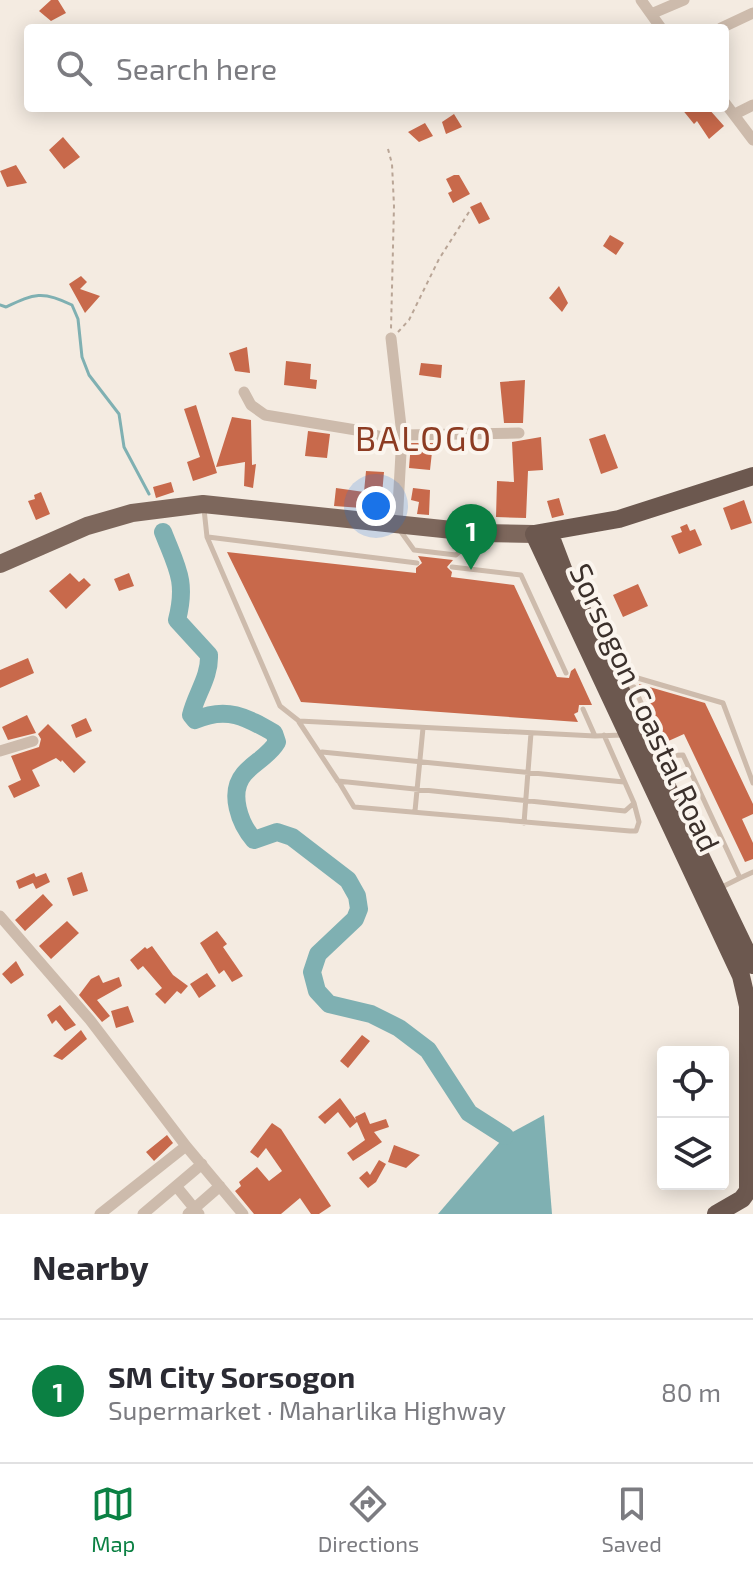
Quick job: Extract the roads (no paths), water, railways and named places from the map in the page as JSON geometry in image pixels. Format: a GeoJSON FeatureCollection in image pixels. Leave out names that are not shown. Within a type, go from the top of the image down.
{"type":"FeatureCollection","features":[{"type":"Feature","properties":{"kind":"highway"},"geometry":{"type":"LineString","coordinates":[[541,533],[619,519],[753,476]]}},
{"type":"Feature","properties":{"kind":"highway","name":"Sorsogon Coastal Road"},"geometry":{"type":"LineString","coordinates":[[541,533],[571,587],[753,965]]}},
{"type":"Feature","properties":{"kind":"highway","name":"Sorsogon Coastal Road"},"geometry":{"type":"LineString","coordinates":[[541,533],[627,734],[741,976],[750,1020],[748,1191],[742,1199],[716,1214]]}},
{"type":"Feature","properties":{"kind":"highway"},"geometry":{"type":"LineString","coordinates":[[741,1214],[753,1205]]}},
{"type":"Feature","properties":{"kind":"main road"},"geometry":{"type":"LineString","coordinates":[[0,564],[87,526],[117,517],[165,507],[203,504],[481,533],[541,533]]}},
{"type":"Feature","properties":{"kind":"street"},"geometry":{"type":"LineString","coordinates":[[641,0],[658,24]]}},
{"type":"Feature","properties":{"kind":"street"},"geometry":{"type":"LineString","coordinates":[[651,14],[684,0]]}},
{"type":"Feature","properties":{"kind":"street"},"geometry":{"type":"LineString","coordinates":[[729,24],[753,13]]}},
{"type":"Feature","properties":{"kind":"street"},"geometry":{"type":"LineString","coordinates":[[735,114],[753,105]]}},
{"type":"Feature","properties":{"kind":"street"},"geometry":{"type":"LineString","coordinates":[[729,107],[753,140]]}},
{"type":"Feature","properties":{"kind":"street"},"geometry":{"type":"LineString","coordinates":[[391,338],[401,438],[397,525]]}},
{"type":"Feature","properties":{"kind":"street"},"geometry":{"type":"LineString","coordinates":[[244,392],[258,412],[279,420],[401,438],[519,433]]}},
{"type":"Feature","properties":{"kind":"street"},"geometry":{"type":"LineString","coordinates":[[0,751],[33,741]]}},
{"type":"Feature","properties":{"kind":"street"},"geometry":{"type":"LineString","coordinates":[[0,916],[90,1020],[186,1146],[243,1214]]}},
{"type":"Feature","properties":{"kind":"street"},"geometry":{"type":"LineString","coordinates":[[100,1214],[186,1146]]}},
{"type":"Feature","properties":{"kind":"street"},"geometry":{"type":"LineString","coordinates":[[145,1213],[202,1164]]}},
{"type":"Feature","properties":{"kind":"street"},"geometry":{"type":"LineString","coordinates":[[176,1186],[194,1212],[220,1186]]}},
{"type":"Feature","properties":{"kind":"lane"},"geometry":{"type":"LineString","coordinates":[[203,504],[207,537],[280,706],[299,721],[354,807],[636,831],[639,822],[634,803],[604,735]]}},
{"type":"Feature","properties":{"kind":"lane"},"geometry":{"type":"LineString","coordinates":[[207,537],[417,563]]}},
{"type":"Feature","properties":{"kind":"lane"},"geometry":{"type":"LineString","coordinates":[[452,567],[521,575],[566,673]]}},
{"type":"Feature","properties":{"kind":"lane"},"geometry":{"type":"LineString","coordinates":[[615,677],[723,703],[753,783]]}},
{"type":"Feature","properties":{"kind":"lane"},"geometry":{"type":"LineString","coordinates":[[583,709],[595,736]]}},
{"type":"Feature","properties":{"kind":"lane"},"geometry":{"type":"LineString","coordinates":[[299,721],[595,736],[627,734]]}},
{"type":"Feature","properties":{"kind":"lane"},"geometry":{"type":"LineString","coordinates":[[415,811],[423,728]]}},
{"type":"Feature","properties":{"kind":"lane"},"geometry":{"type":"LineString","coordinates":[[524,823],[531,733]]}},
{"type":"Feature","properties":{"kind":"lane"},"geometry":{"type":"LineString","coordinates":[[321,752],[624,782]]}},
{"type":"Feature","properties":{"kind":"lane"},"geometry":{"type":"LineString","coordinates":[[652,756],[683,755],[740,878]]}},
{"type":"Feature","properties":{"kind":"lane"},"geometry":{"type":"LineString","coordinates":[[338,781],[625,811],[634,803]]}},
{"type":"Feature","properties":{"kind":"lane"},"geometry":{"type":"LineString","coordinates":[[716,890],[753,872]]}},
{"type":"Feature","properties":{"kind":"water"},"geometry":{"type":"Polygon","coordinates":[[[544,1115],[552,1214],[438,1214],[505,1136],[544,1115]]]}},
{"type":"Feature","properties":{"kind":"waterway"},"geometry":{"type":"LineString","coordinates":[[0,305],[6,307],[38,296],[53,297],[72,305],[78,319],[82,357],[89,375],[119,414],[124,447],[149,494]]}},
{"type":"Feature","properties":{"kind":"waterway"},"geometry":{"type":"LineString","coordinates":[[163,532],[181,585],[177,620],[209,655],[207,671],[191,715],[195,720],[217,714],[236,715],[274,733],[277,742],[239,782],[236,799],[244,826],[254,840],[277,832],[292,837],[348,880],[357,896],[359,909],[355,919],[318,954],[312,972],[317,991],[329,1004],[371,1014],[399,1028],[428,1050],[469,1113],[505,1136]]}},
{"type":"Feature","properties":{"kind":"place","name":"SM City Sorsogon"},"geometry":{"type":"Point","coordinates":[471,570]}},
{"type":"Feature","properties":{"kind":"district","name":"BALOGO"},"geometry":{"type":"Point","coordinates":[424,437]}}]}
